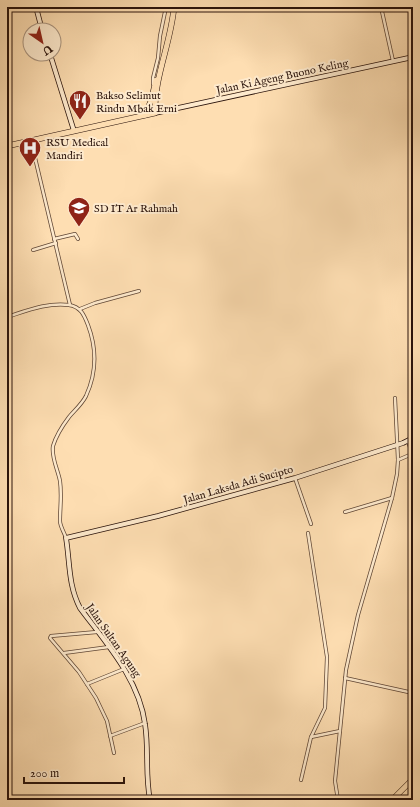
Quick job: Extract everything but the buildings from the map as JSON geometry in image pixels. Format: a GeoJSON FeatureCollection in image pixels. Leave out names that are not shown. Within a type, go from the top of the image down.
{"type":"FeatureCollection","features":[{"type":"Feature","properties":{"kind":"highway"},"geometry":{"type":"LineString","coordinates":[[7,146],[155,113],[154,101],[156,85],[174,7]]}},
{"type":"Feature","properties":{"kind":"highway"},"geometry":{"type":"LineString","coordinates":[[145,115],[156,85]]}},
{"type":"Feature","properties":{"kind":"highway"},"geometry":{"type":"LineString","coordinates":[[392,800],[413,779]]}},
{"type":"Feature","properties":{"kind":"street"},"geometry":{"type":"LineString","coordinates":[[40,22],[36,9],[45,7]]}},
{"type":"Feature","properties":{"kind":"street"},"geometry":{"type":"LineString","coordinates":[[156,85],[153,78],[158,58],[159,42],[166,7]]}},
{"type":"Feature","properties":{"kind":"street"},"geometry":{"type":"LineString","coordinates":[[382,7],[393,61]]}},
{"type":"Feature","properties":{"kind":"street","name":"Jalan Ki Ageng Buono Keling"},"geometry":{"type":"LineString","coordinates":[[155,113],[413,57]]}},
{"type":"Feature","properties":{"kind":"street"},"geometry":{"type":"LineString","coordinates":[[52,62],[74,131]]}},
{"type":"Feature","properties":{"kind":"street"},"geometry":{"type":"LineString","coordinates":[[30,141],[70,305]]}},
{"type":"Feature","properties":{"kind":"street"},"geometry":{"type":"LineString","coordinates":[[54,238],[76,234],[78,239]]}},
{"type":"Feature","properties":{"kind":"street"},"geometry":{"type":"LineString","coordinates":[[33,250],[56,244]]}},
{"type":"Feature","properties":{"kind":"street"},"geometry":{"type":"LineString","coordinates":[[80,309],[95,303],[139,291]]}},
{"type":"Feature","properties":{"kind":"street"},"geometry":{"type":"LineString","coordinates":[[7,317],[47,306],[70,305],[80,309],[85,317],[93,340],[94,366],[92,381],[80,406],[68,417],[53,448],[53,454],[60,482],[60,522],[66,538]]}},
{"type":"Feature","properties":{"kind":"street"},"geometry":{"type":"LineString","coordinates":[[338,800],[335,781],[345,678],[358,615],[392,498],[398,460],[395,398]]}},
{"type":"Feature","properties":{"kind":"street","name":"Jalan Laksda Adi Sucipto"},"geometry":{"type":"LineString","coordinates":[[66,538],[158,516],[295,478],[397,445],[413,438]]}},
{"type":"Feature","properties":{"kind":"street"},"geometry":{"type":"LineString","coordinates":[[398,460],[412,454],[408,441]]}},
{"type":"Feature","properties":{"kind":"street"},"geometry":{"type":"LineString","coordinates":[[295,478],[310,524]]}},
{"type":"Feature","properties":{"kind":"street"},"geometry":{"type":"LineString","coordinates":[[344,512],[392,498]]}},
{"type":"Feature","properties":{"kind":"street"},"geometry":{"type":"LineString","coordinates":[[301,780],[312,737],[325,708],[328,671],[308,533]]}},
{"type":"Feature","properties":{"kind":"street","name":"Jalan Sultan Agung"},"geometry":{"type":"LineString","coordinates":[[66,538],[70,577],[74,596],[80,608],[133,682],[145,723],[147,784],[150,800]]}},
{"type":"Feature","properties":{"kind":"street"},"geometry":{"type":"LineString","coordinates":[[97,632],[50,637],[64,653],[96,698],[107,721],[114,753]]}},
{"type":"Feature","properties":{"kind":"street"},"geometry":{"type":"LineString","coordinates":[[64,653],[108,647]]}},
{"type":"Feature","properties":{"kind":"street"},"geometry":{"type":"LineString","coordinates":[[87,684],[124,669]]}},
{"type":"Feature","properties":{"kind":"street"},"geometry":{"type":"LineString","coordinates":[[345,678],[413,693]]}},
{"type":"Feature","properties":{"kind":"street"},"geometry":{"type":"LineString","coordinates":[[110,736],[145,723]]}},
{"type":"Feature","properties":{"kind":"street"},"geometry":{"type":"LineString","coordinates":[[312,737],[340,731]]}},
{"type":"Feature","properties":{"kind":"place","name":"Bakso Selimut Rindu Mbak Erni"},"geometry":{"type":"Point","coordinates":[80,120]}},
{"type":"Feature","properties":{"kind":"place","name":"RSU Medical Mandiri"},"geometry":{"type":"Point","coordinates":[30,168]}},
{"type":"Feature","properties":{"kind":"place","name":"SD IT Ar Rahmah"},"geometry":{"type":"Point","coordinates":[79,228]}}]}
